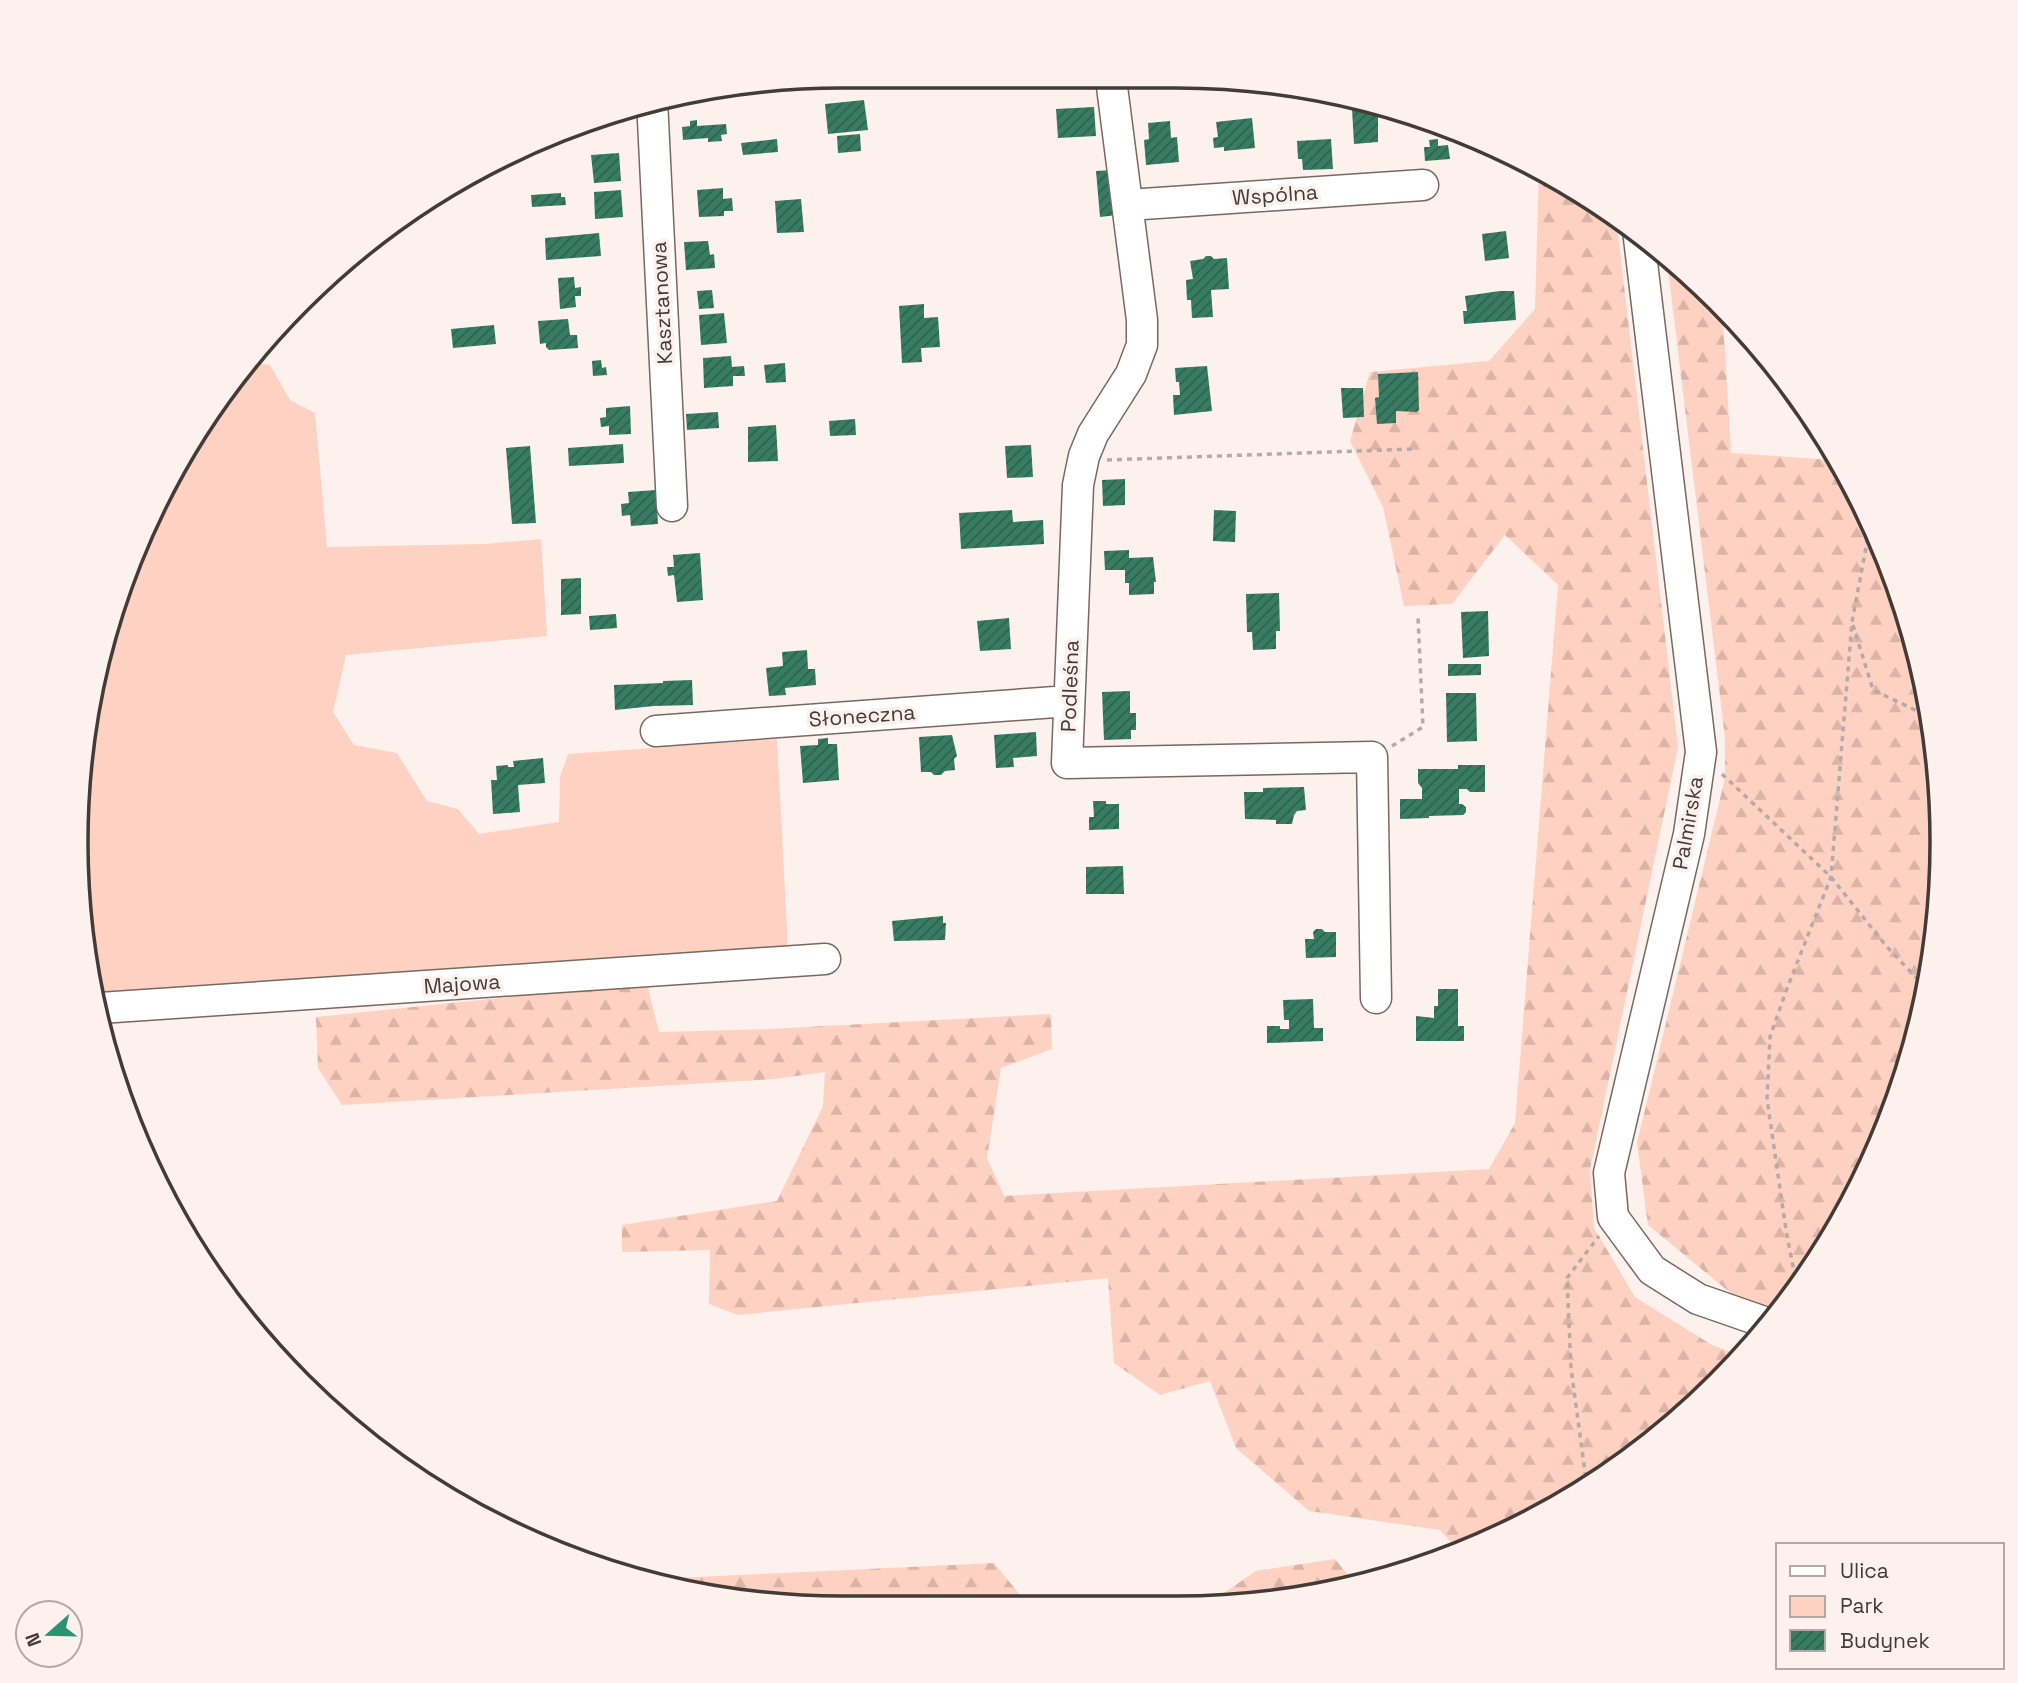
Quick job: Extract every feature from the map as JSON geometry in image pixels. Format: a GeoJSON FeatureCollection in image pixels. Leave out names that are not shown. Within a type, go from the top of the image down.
{"type":"FeatureCollection","features":[{"type":"Feature","properties":{"kind":"street","name":"Podleśna"},"geometry":{"type":"LineString","coordinates":[[1112,88],[1142,320],[1142,345],[1131,374],[1093,434],[1084,456],[1078,485],[1067,763],[1372,757]]}},
{"type":"Feature","properties":{"kind":"street","name":"Kasztanowa"},"geometry":{"type":"LineString","coordinates":[[653,111],[672,506]]}},
{"type":"Feature","properties":{"kind":"street","name":"Wspólna"},"geometry":{"type":"LineString","coordinates":[[1128,205],[1423,185]]}},
{"type":"Feature","properties":{"kind":"street","name":"Palmirska"},"geometry":{"type":"LineString","coordinates":[[1613,1217],[1609,1173],[1689,834],[1701,751],[1639,245]]}},
{"type":"Feature","properties":{"kind":"street","name":"Słoneczna"},"geometry":{"type":"LineString","coordinates":[[656,730],[1069,701]]}},
{"type":"Feature","properties":{"kind":"street"},"geometry":{"type":"LineString","coordinates":[[1372,757],[1376,998]]}},
{"type":"Feature","properties":{"kind":"street","name":"Majowa"},"geometry":{"type":"LineString","coordinates":[[106,1008],[825,959]]}},
{"type":"Feature","properties":{"kind":"street"},"geometry":{"type":"LineString","coordinates":[[1613,1217],[1652,1270],[1698,1299],[1759,1320]]}},
{"type":"Feature","properties":{"kind":"path"},"geometry":{"type":"LineString","coordinates":[[1084,456],[1109,461],[1413,449]]}},
{"type":"Feature","properties":{"kind":"path"},"geometry":{"type":"LineString","coordinates":[[1794,1273],[1767,1099],[1770,1037],[1831,877],[1852,622],[1867,540]]}},
{"type":"Feature","properties":{"kind":"path"},"geometry":{"type":"LineString","coordinates":[[1372,757],[1423,727],[1418,618]]}},
{"type":"Feature","properties":{"kind":"path"},"geometry":{"type":"LineString","coordinates":[[1852,622],[1873,690],[1919,712]]}},
{"type":"Feature","properties":{"kind":"path"},"geometry":{"type":"LineString","coordinates":[[1701,751],[1725,778],[1831,877],[1887,947],[1918,979]]}},
{"type":"Feature","properties":{"kind":"path"},"geometry":{"type":"LineString","coordinates":[[1585,1474],[1571,1368],[1567,1278],[1613,1217]]}},
{"type":"Feature","properties":{"kind":"green space"},"geometry":{"type":"Polygon","coordinates":[[[1539,181],[1618,230],[1678,747],[1590,1170],[1594,1228],[1635,1297],[1712,1345],[1731,1352],[1674,1408],[1636,1440],[1595,1468],[1510,1518],[1452,1543],[1440,1530],[1309,1511],[1236,1448],[1210,1381],[1160,1395],[1114,1363],[1108,1278],[738,1315],[709,1304],[710,1250],[622,1252],[622,1225],[777,1201],[823,1106],[825,1072],[775,1079],[342,1105],[318,1068],[316,1017],[647,983],[659,1032],[1051,1014],[1052,1049],[1001,1068],[987,1158],[1004,1196],[1489,1169],[1515,1123],[1558,585],[1505,535],[1452,604],[1404,606],[1383,507],[1350,441],[1370,372],[1489,361],[1535,309],[1539,181]]]}},
{"type":"Feature","properties":{"kind":"green space"},"geometry":{"type":"Polygon","coordinates":[[[1668,270],[1723,322],[1731,453],[1826,459],[1853,508],[1873,553],[1905,646],[1916,694],[1929,792],[1929,891],[1916,989],[1905,1037],[1873,1130],[1853,1175],[1803,1260],[1769,1308],[1733,1295],[1648,1225],[1637,1143],[1725,778],[1725,737],[1668,270]]]}},
{"type":"Feature","properties":{"kind":"green space"},"geometry":{"type":"Polygon","coordinates":[[[259,363],[270,365],[290,400],[315,413],[327,547],[485,544],[541,539],[547,636],[346,655],[333,712],[354,745],[397,753],[427,801],[458,809],[479,834],[559,822],[560,777],[568,754],[777,739],[788,950],[104,997],[89,891],[89,792],[102,694],[113,646],[145,553],[165,508],[215,423],[259,363]]]}},
{"type":"Feature","properties":{"kind":"green space"},"geometry":{"type":"Polygon","coordinates":[[[1335,1559],[1348,1575],[1275,1589],[1222,1594],[1256,1571],[1335,1559]]]}},
{"type":"Feature","properties":{"kind":"green space"},"geometry":{"type":"Polygon","coordinates":[[[994,1563],[1021,1596],[792,1594],[680,1578],[994,1563]]]}},
{"type":"Feature","properties":{"kind":"building"},"geometry":{"type":"Polygon","coordinates":[[[864,100],[868,130],[828,134],[825,104],[864,100]]]}},
{"type":"Feature","properties":{"kind":"building"},"geometry":{"type":"Polygon","coordinates":[[[1094,107],[1096,136],[1058,138],[1056,109],[1094,107]]]}},
{"type":"Feature","properties":{"kind":"building"},"geometry":{"type":"Polygon","coordinates":[[[1352,109],[1378,115],[1378,142],[1354,144],[1352,109]]]}},
{"type":"Feature","properties":{"kind":"building"},"geometry":{"type":"Polygon","coordinates":[[[1252,118],[1255,148],[1224,151],[1224,147],[1214,148],[1213,138],[1218,137],[1216,122],[1252,118]]]}},
{"type":"Feature","properties":{"kind":"building"},"geometry":{"type":"Polygon","coordinates":[[[697,120],[697,126],[726,124],[727,134],[721,135],[722,141],[708,142],[708,138],[683,140],[682,127],[690,126],[690,121],[697,120]]]}},
{"type":"Feature","properties":{"kind":"building"},"geometry":{"type":"Polygon","coordinates":[[[1170,121],[1171,138],[1177,137],[1179,162],[1146,165],[1144,140],[1149,139],[1148,123],[1170,121]]]}},
{"type":"Feature","properties":{"kind":"building"},"geometry":{"type":"Polygon","coordinates":[[[860,134],[861,151],[838,153],[837,136],[860,134]]]}},
{"type":"Feature","properties":{"kind":"building"},"geometry":{"type":"Polygon","coordinates":[[[777,139],[778,152],[743,155],[741,143],[777,139]]]}},
{"type":"Feature","properties":{"kind":"building"},"geometry":{"type":"Polygon","coordinates":[[[1331,139],[1333,169],[1303,170],[1302,159],[1298,159],[1297,141],[1331,139]]]}},
{"type":"Feature","properties":{"kind":"building"},"geometry":{"type":"Polygon","coordinates":[[[1438,139],[1438,146],[1448,145],[1450,159],[1425,161],[1424,147],[1430,147],[1429,140],[1438,139]]]}},
{"type":"Feature","properties":{"kind":"building"},"geometry":{"type":"Polygon","coordinates":[[[619,153],[621,181],[594,183],[591,155],[619,153]]]}},
{"type":"Feature","properties":{"kind":"building"},"geometry":{"type":"Polygon","coordinates":[[[1113,170],[1117,215],[1100,217],[1096,171],[1113,170]]]}},
{"type":"Feature","properties":{"kind":"building"},"geometry":{"type":"Polygon","coordinates":[[[723,188],[723,199],[732,198],[733,211],[724,211],[724,216],[699,217],[697,190],[723,188]]]}},
{"type":"Feature","properties":{"kind":"building"},"geometry":{"type":"Polygon","coordinates":[[[621,190],[623,217],[595,219],[594,192],[621,190]]]}},
{"type":"Feature","properties":{"kind":"building"},"geometry":{"type":"Polygon","coordinates":[[[561,193],[561,197],[565,197],[566,205],[532,207],[531,195],[561,193]]]}},
{"type":"Feature","properties":{"kind":"building"},"geometry":{"type":"Polygon","coordinates":[[[801,199],[804,232],[777,233],[775,201],[801,199]]]}},
{"type":"Feature","properties":{"kind":"building"},"geometry":{"type":"Polygon","coordinates":[[[1506,231],[1509,258],[1485,261],[1482,234],[1506,231]]]}},
{"type":"Feature","properties":{"kind":"building"},"geometry":{"type":"Polygon","coordinates":[[[599,233],[601,256],[546,260],[545,238],[599,233]]]}},
{"type":"Feature","properties":{"kind":"building"},"geometry":{"type":"Polygon","coordinates":[[[708,241],[710,255],[714,254],[715,268],[686,270],[684,242],[708,241]]]}},
{"type":"Feature","properties":{"kind":"building"},"geometry":{"type":"Polygon","coordinates":[[[1206,256],[1214,259],[1227,258],[1229,289],[1211,290],[1213,317],[1192,318],[1191,300],[1187,300],[1186,280],[1193,279],[1190,261],[1206,256]]]}},
{"type":"Feature","properties":{"kind":"building"},"geometry":{"type":"Polygon","coordinates":[[[574,277],[575,288],[581,287],[581,296],[575,296],[576,307],[560,309],[558,278],[574,277]]]}},
{"type":"Feature","properties":{"kind":"building"},"geometry":{"type":"Polygon","coordinates":[[[712,290],[714,308],[699,309],[697,291],[712,290]]]}},
{"type":"Feature","properties":{"kind":"building"},"geometry":{"type":"Polygon","coordinates":[[[1514,291],[1516,320],[1464,324],[1463,311],[1467,311],[1465,296],[1514,291]]]}},
{"type":"Feature","properties":{"kind":"building"},"geometry":{"type":"Polygon","coordinates":[[[924,304],[924,318],[938,317],[940,347],[921,348],[922,362],[902,363],[899,306],[924,304]]]}},
{"type":"Feature","properties":{"kind":"building"},"geometry":{"type":"Polygon","coordinates":[[[724,313],[727,343],[701,345],[699,315],[724,313]]]}},
{"type":"Feature","properties":{"kind":"building"},"geometry":{"type":"Polygon","coordinates":[[[568,319],[570,335],[577,335],[578,348],[549,350],[546,343],[540,344],[538,321],[568,319]]]}},
{"type":"Feature","properties":{"kind":"building"},"geometry":{"type":"Polygon","coordinates":[[[494,325],[496,344],[453,348],[451,329],[494,325]]]}},
{"type":"Feature","properties":{"kind":"building"},"geometry":{"type":"Polygon","coordinates":[[[731,356],[732,367],[744,366],[745,376],[733,376],[733,386],[704,388],[703,358],[731,356]]]}},
{"type":"Feature","properties":{"kind":"building"},"geometry":{"type":"Polygon","coordinates":[[[601,360],[607,375],[593,376],[592,361],[601,360]]]}},
{"type":"Feature","properties":{"kind":"building"},"geometry":{"type":"Polygon","coordinates":[[[785,363],[786,382],[766,383],[764,365],[785,363]]]}},
{"type":"Feature","properties":{"kind":"building"},"geometry":{"type":"Polygon","coordinates":[[[1207,366],[1212,411],[1174,415],[1173,395],[1180,395],[1175,368],[1207,366]]]}},
{"type":"Feature","properties":{"kind":"building"},"geometry":{"type":"Polygon","coordinates":[[[1418,372],[1419,410],[1396,411],[1396,423],[1377,424],[1375,398],[1379,397],[1378,374],[1418,372]]]}},
{"type":"Feature","properties":{"kind":"building"},"geometry":{"type":"Polygon","coordinates":[[[1341,388],[1363,388],[1364,417],[1343,418],[1341,388]]]}},
{"type":"Feature","properties":{"kind":"building"},"geometry":{"type":"Polygon","coordinates":[[[630,406],[631,434],[609,435],[609,426],[601,427],[600,418],[606,417],[606,408],[630,406]]]}},
{"type":"Feature","properties":{"kind":"building"},"geometry":{"type":"Polygon","coordinates":[[[718,412],[719,428],[687,430],[686,414],[718,412]]]}},
{"type":"Feature","properties":{"kind":"building"},"geometry":{"type":"Polygon","coordinates":[[[855,419],[856,435],[830,436],[829,421],[855,419]]]}},
{"type":"Feature","properties":{"kind":"building"},"geometry":{"type":"Polygon","coordinates":[[[776,425],[778,461],[748,462],[748,427],[776,425]]]}},
{"type":"Feature","properties":{"kind":"building"},"geometry":{"type":"Polygon","coordinates":[[[623,444],[624,463],[569,466],[568,448],[623,444]]]}},
{"type":"Feature","properties":{"kind":"building"},"geometry":{"type":"Polygon","coordinates":[[[1031,445],[1033,477],[1007,478],[1005,446],[1031,445]]]}},
{"type":"Feature","properties":{"kind":"building"},"geometry":{"type":"Polygon","coordinates":[[[530,446],[536,523],[512,524],[506,448],[530,446]]]}},
{"type":"Feature","properties":{"kind":"building"},"geometry":{"type":"Polygon","coordinates":[[[1125,479],[1125,505],[1103,506],[1102,480],[1125,479]]]}},
{"type":"Feature","properties":{"kind":"building"},"geometry":{"type":"Polygon","coordinates":[[[656,490],[658,524],[631,526],[630,515],[622,516],[621,504],[629,503],[628,492],[656,490]]]}},
{"type":"Feature","properties":{"kind":"building"},"geometry":{"type":"Polygon","coordinates":[[[1012,510],[1013,522],[1043,520],[1044,544],[961,549],[959,513],[1012,510]]]}},
{"type":"Feature","properties":{"kind":"building"},"geometry":{"type":"Polygon","coordinates":[[[1214,510],[1236,511],[1235,542],[1213,541],[1214,510]]]}},
{"type":"Feature","properties":{"kind":"building"},"geometry":{"type":"Polygon","coordinates":[[[1129,550],[1129,558],[1153,557],[1156,582],[1154,594],[1129,595],[1125,570],[1105,570],[1104,551],[1129,550]]]}},
{"type":"Feature","properties":{"kind":"building"},"geometry":{"type":"Polygon","coordinates":[[[700,553],[703,600],[677,602],[674,575],[668,576],[667,567],[674,567],[673,555],[700,553]]]}},
{"type":"Feature","properties":{"kind":"building"},"geometry":{"type":"Polygon","coordinates":[[[581,578],[581,614],[561,615],[561,579],[581,578]]]}},
{"type":"Feature","properties":{"kind":"building"},"geometry":{"type":"Polygon","coordinates":[[[1279,593],[1280,631],[1276,631],[1276,649],[1253,650],[1252,632],[1247,632],[1246,594],[1279,593]]]}},
{"type":"Feature","properties":{"kind":"building"},"geometry":{"type":"Polygon","coordinates":[[[1488,611],[1489,656],[1463,658],[1461,612],[1488,611]]]}},
{"type":"Feature","properties":{"kind":"building"},"geometry":{"type":"Polygon","coordinates":[[[616,614],[617,628],[590,630],[589,616],[616,614]]]}},
{"type":"Feature","properties":{"kind":"building"},"geometry":{"type":"Polygon","coordinates":[[[1009,618],[1011,649],[980,651],[977,621],[1009,618]]]}},
{"type":"Feature","properties":{"kind":"building"},"geometry":{"type":"Polygon","coordinates":[[[807,650],[808,669],[815,669],[816,685],[785,688],[786,695],[769,696],[766,668],[783,666],[782,652],[807,650]]]}},
{"type":"Feature","properties":{"kind":"building"},"geometry":{"type":"Polygon","coordinates":[[[1448,664],[1481,664],[1481,675],[1448,676],[1448,664]]]}},
{"type":"Feature","properties":{"kind":"building"},"geometry":{"type":"Polygon","coordinates":[[[692,680],[693,705],[615,710],[614,685],[692,680]]]}},
{"type":"Feature","properties":{"kind":"building"},"geometry":{"type":"Polygon","coordinates":[[[1130,691],[1130,713],[1136,713],[1136,730],[1131,730],[1131,739],[1104,740],[1102,692],[1130,691]]]}},
{"type":"Feature","properties":{"kind":"building"},"geometry":{"type":"Polygon","coordinates":[[[1446,693],[1476,693],[1477,741],[1447,742],[1446,693]]]}},
{"type":"Feature","properties":{"kind":"building"},"geometry":{"type":"Polygon","coordinates":[[[1036,732],[1037,756],[1013,758],[1014,767],[996,768],[994,735],[1036,732]]]}},
{"type":"Feature","properties":{"kind":"building"},"geometry":{"type":"Polygon","coordinates":[[[952,735],[957,756],[954,759],[955,770],[945,771],[941,775],[921,772],[919,737],[952,735]]]}},
{"type":"Feature","properties":{"kind":"building"},"geometry":{"type":"Polygon","coordinates":[[[828,738],[828,744],[837,744],[839,780],[803,783],[800,746],[818,745],[818,739],[828,738]]]}},
{"type":"Feature","properties":{"kind":"building"},"geometry":{"type":"Polygon","coordinates":[[[543,758],[545,783],[518,785],[520,812],[493,814],[491,780],[497,780],[496,766],[514,767],[513,761],[543,758]]]}},
{"type":"Feature","properties":{"kind":"building"},"geometry":{"type":"Polygon","coordinates":[[[1458,765],[1485,765],[1485,792],[1459,789],[1459,804],[1466,807],[1463,815],[1400,819],[1400,799],[1422,799],[1418,769],[1458,769],[1458,765]]]}},
{"type":"Feature","properties":{"kind":"building"},"geometry":{"type":"Polygon","coordinates":[[[1304,787],[1306,810],[1297,811],[1292,824],[1276,824],[1276,820],[1245,819],[1244,792],[1263,792],[1263,788],[1304,787]]]}},
{"type":"Feature","properties":{"kind":"building"},"geometry":{"type":"Polygon","coordinates":[[[1093,801],[1119,804],[1119,829],[1089,830],[1089,817],[1094,817],[1093,801]]]}},
{"type":"Feature","properties":{"kind":"building"},"geometry":{"type":"Polygon","coordinates":[[[1123,866],[1124,894],[1086,894],[1086,867],[1123,866]]]}},
{"type":"Feature","properties":{"kind":"building"},"geometry":{"type":"Polygon","coordinates":[[[943,916],[943,923],[946,923],[945,940],[894,941],[892,921],[943,916]]]}},
{"type":"Feature","properties":{"kind":"building"},"geometry":{"type":"Polygon","coordinates":[[[1316,929],[1336,932],[1336,957],[1306,958],[1305,939],[1314,939],[1313,932],[1316,929]]]}},
{"type":"Feature","properties":{"kind":"building"},"geometry":{"type":"Polygon","coordinates":[[[1438,989],[1458,989],[1458,1026],[1464,1026],[1464,1041],[1416,1041],[1416,1016],[1434,1018],[1434,1006],[1438,1006],[1438,989]]]}},
{"type":"Feature","properties":{"kind":"building"},"geometry":{"type":"Polygon","coordinates":[[[1313,999],[1314,1028],[1323,1028],[1323,1041],[1267,1043],[1267,1026],[1289,1029],[1289,1020],[1284,1020],[1283,1000],[1313,999]]]}}]}
